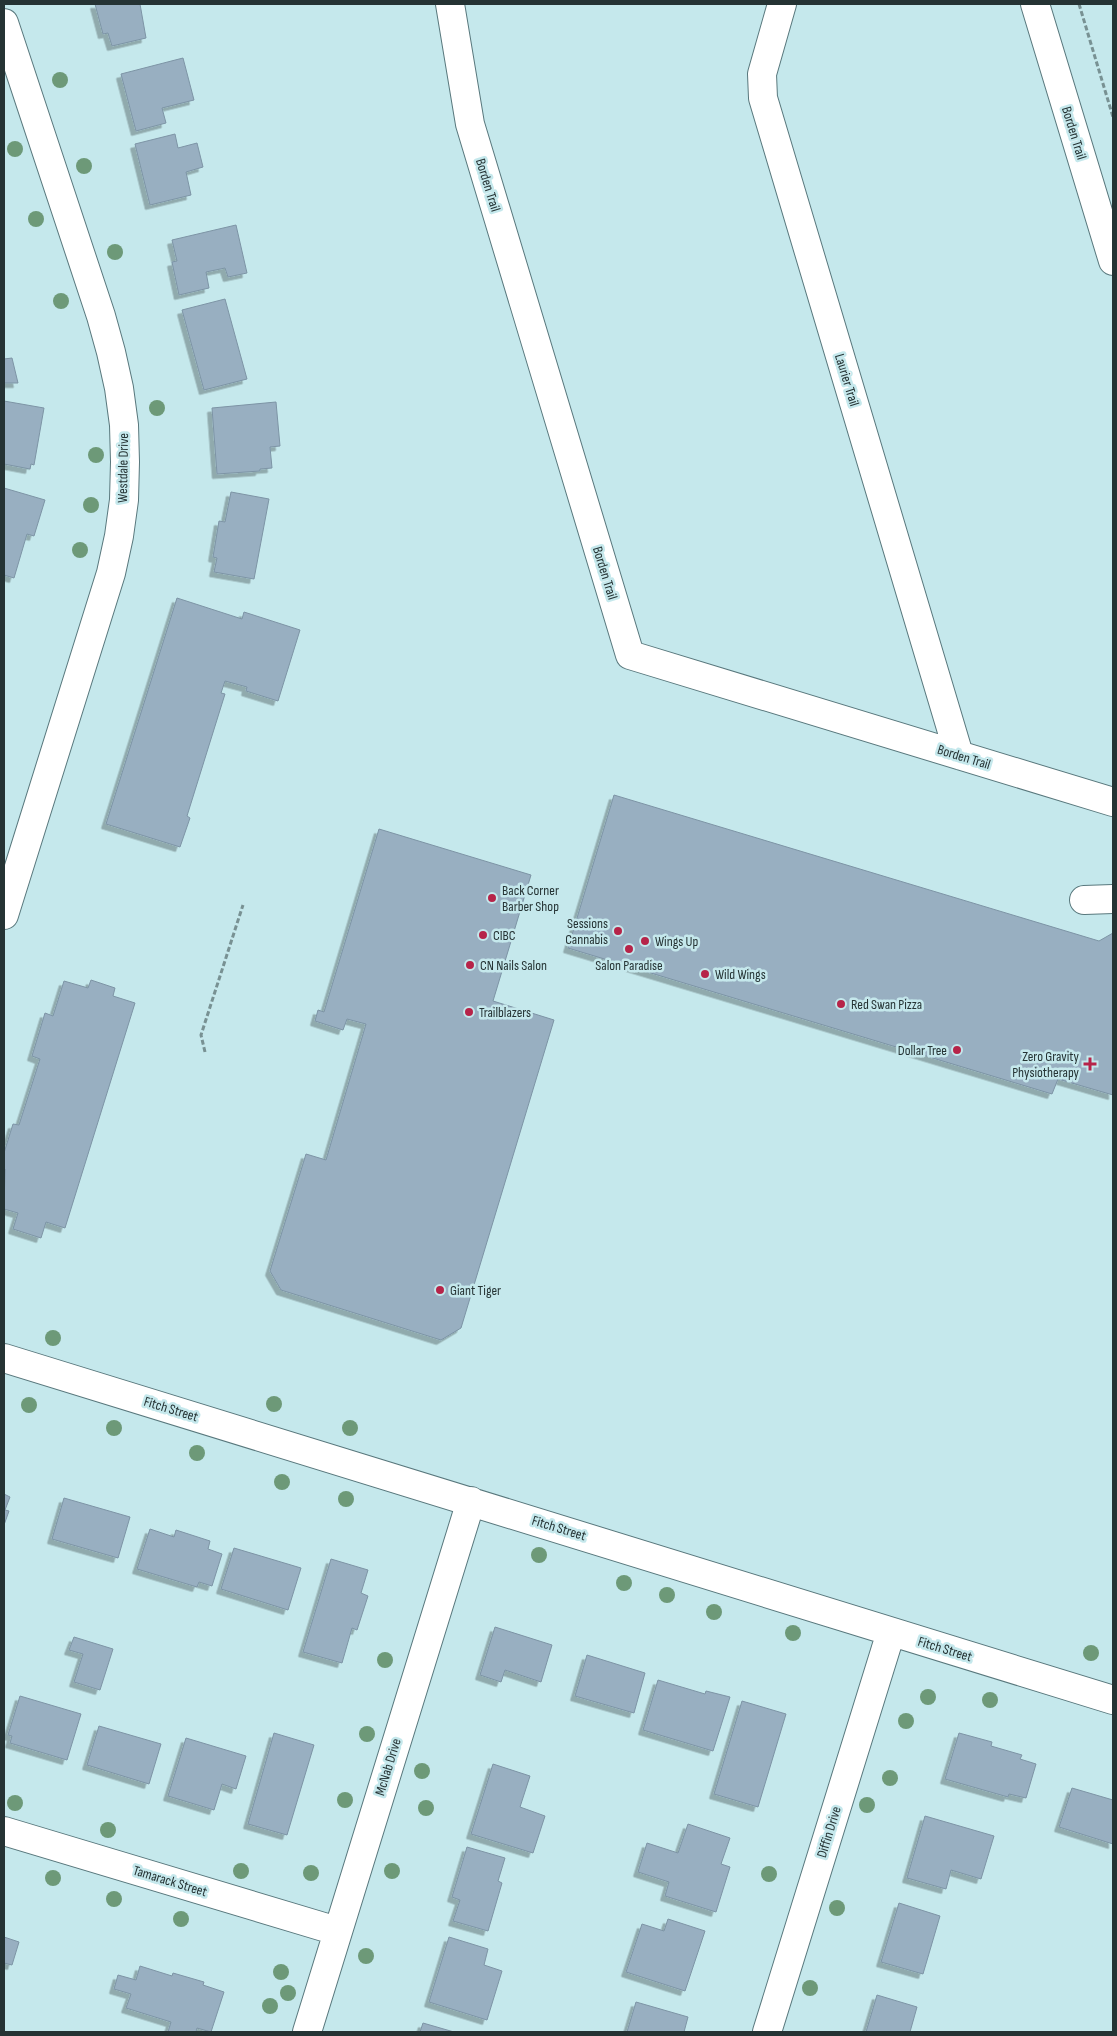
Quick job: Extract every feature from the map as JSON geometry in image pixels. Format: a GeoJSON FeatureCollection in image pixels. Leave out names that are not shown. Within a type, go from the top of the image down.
{"type":"FeatureCollection","features":[{"type":"Feature","properties":{"kind":"street","name":"Borden Trail"},"geometry":{"type":"LineString","coordinates":[[450,4],[470,124],[630,655],[1113,802]]}},
{"type":"Feature","properties":{"kind":"street","name":"Laurier Trail"},"geometry":{"type":"LineString","coordinates":[[782,4],[762,74],[763,98],[959,755]]}},
{"type":"Feature","properties":{"kind":"street","name":"Borden Trail"},"geometry":{"type":"LineString","coordinates":[[1035,4],[1113,262]]}},
{"type":"Feature","properties":{"kind":"street","name":"Westdale Drive"},"geometry":{"type":"LineString","coordinates":[[4,915],[111,573],[124,500],[125,462],[124,425],[112,352],[5,31]]}},
{"type":"Feature","properties":{"kind":"street"},"geometry":{"type":"LineString","coordinates":[[1084,900],[1113,899]]}},
{"type":"Feature","properties":{"kind":"street","name":"Fitch Street"},"geometry":{"type":"LineString","coordinates":[[4,1358],[1113,1700]]}},
{"type":"Feature","properties":{"kind":"street","name":"McNab Drive"},"geometry":{"type":"LineString","coordinates":[[307,2032],[471,1501]]}},
{"type":"Feature","properties":{"kind":"street","name":"Diffin Drive"},"geometry":{"type":"LineString","coordinates":[[767,2032],[891,1632]]}},
{"type":"Feature","properties":{"kind":"street","name":"Tamarack Street"},"geometry":{"type":"LineString","coordinates":[[4,1831],[337,1932]]}},
{"type":"Feature","properties":{"kind":"path"},"geometry":{"type":"LineString","coordinates":[[1079,4],[1113,117]]}},
{"type":"Feature","properties":{"kind":"path"},"geometry":{"type":"LineString","coordinates":[[205,1052],[202,1035],[243,905]]}},
{"type":"Feature","properties":{"kind":"building"},"geometry":{"type":"Polygon","coordinates":[[[95,4],[140,4],[146,38],[112,46],[108,33],[103,34],[95,4]]]}},
{"type":"Feature","properties":{"kind":"building"},"geometry":{"type":"Polygon","coordinates":[[[183,58],[194,100],[162,108],[166,123],[136,131],[121,74],[183,58]]]}},
{"type":"Feature","properties":{"kind":"building"},"geometry":{"type":"Polygon","coordinates":[[[175,134],[178,148],[197,143],[203,167],[186,172],[191,195],[150,205],[135,144],[175,134]]]}},
{"type":"Feature","properties":{"kind":"building"},"geometry":{"type":"Polygon","coordinates":[[[236,225],[247,273],[228,277],[225,268],[206,272],[209,288],[179,295],[172,262],[177,261],[172,240],[236,225]]]}},
{"type":"Feature","properties":{"kind":"building"},"geometry":{"type":"Polygon","coordinates":[[[225,299],[247,379],[204,390],[182,310],[225,299]]]}},
{"type":"Feature","properties":{"kind":"building"},"geometry":{"type":"Polygon","coordinates":[[[12,358],[18,383],[4,383],[4,359],[12,358]]]}},
{"type":"Feature","properties":{"kind":"building"},"geometry":{"type":"Polygon","coordinates":[[[4,401],[44,408],[34,465],[31,464],[30,469],[4,464],[4,401]]]}},
{"type":"Feature","properties":{"kind":"building"},"geometry":{"type":"Polygon","coordinates":[[[276,402],[280,446],[270,447],[272,468],[260,469],[260,471],[217,474],[212,408],[276,402]]]}},
{"type":"Feature","properties":{"kind":"building"},"geometry":{"type":"Polygon","coordinates":[[[4,488],[45,500],[34,536],[27,534],[14,578],[4,575],[4,488]]]}},
{"type":"Feature","properties":{"kind":"building"},"geometry":{"type":"Polygon","coordinates":[[[231,492],[269,499],[254,579],[214,572],[217,558],[213,557],[219,521],[225,522],[231,492]]]}},
{"type":"Feature","properties":{"kind":"building"},"geometry":{"type":"Polygon","coordinates":[[[177,598],[242,619],[244,612],[300,630],[278,701],[246,691],[247,687],[225,681],[221,693],[225,694],[187,816],[190,818],[180,847],[106,824],[177,598]]]}},
{"type":"Feature","properties":{"kind":"building"},"geometry":{"type":"Polygon","coordinates":[[[614,795],[1099,941],[1113,933],[1113,1095],[1058,1079],[1052,1094],[568,948],[614,795]]]}},
{"type":"Feature","properties":{"kind":"building"},"geometry":{"type":"Polygon","coordinates":[[[379,829],[531,875],[493,1001],[554,1020],[461,1328],[441,1340],[281,1290],[270,1271],[306,1154],[326,1160],[366,1024],[347,1019],[343,1030],[315,1021],[318,1010],[324,1012],[379,829]]]}},
{"type":"Feature","properties":{"kind":"building"},"geometry":{"type":"Polygon","coordinates":[[[91,980],[115,988],[113,996],[135,1003],[65,1228],[46,1222],[41,1238],[13,1229],[18,1213],[4,1209],[4,1153],[13,1124],[19,1125],[40,1059],[32,1056],[45,1013],[53,1016],[64,981],[88,988],[91,980]]]}},
{"type":"Feature","properties":{"kind":"building"},"geometry":{"type":"Polygon","coordinates":[[[4,1494],[10,1497],[5,1510],[9,1511],[4,1525],[4,1494]]]}},
{"type":"Feature","properties":{"kind":"building"},"geometry":{"type":"Polygon","coordinates":[[[64,1498],[130,1517],[118,1558],[52,1539],[64,1498]]]}},
{"type":"Feature","properties":{"kind":"building"},"geometry":{"type":"Polygon","coordinates":[[[150,1529],[174,1537],[176,1530],[210,1541],[208,1549],[222,1554],[212,1586],[199,1582],[197,1587],[137,1569],[150,1529]]]}},
{"type":"Feature","properties":{"kind":"building"},"geometry":{"type":"Polygon","coordinates":[[[234,1548],[301,1568],[288,1610],[221,1589],[234,1548]]]}},
{"type":"Feature","properties":{"kind":"building"},"geometry":{"type":"Polygon","coordinates":[[[331,1559],[368,1570],[361,1593],[368,1596],[357,1630],[352,1628],[342,1663],[303,1652],[331,1559]]]}},
{"type":"Feature","properties":{"kind":"building"},"geometry":{"type":"Polygon","coordinates":[[[495,1627],[552,1645],[541,1682],[505,1670],[501,1682],[480,1675],[495,1627]]]}},
{"type":"Feature","properties":{"kind":"building"},"geometry":{"type":"Polygon","coordinates":[[[74,1637],[113,1649],[100,1690],[74,1682],[83,1654],[69,1650],[74,1637]]]}},
{"type":"Feature","properties":{"kind":"building"},"geometry":{"type":"Polygon","coordinates":[[[587,1655],[645,1673],[634,1713],[575,1696],[587,1655]]]}},
{"type":"Feature","properties":{"kind":"building"},"geometry":{"type":"Polygon","coordinates":[[[658,1680],[705,1694],[706,1691],[730,1697],[713,1751],[643,1730],[658,1680]]]}},
{"type":"Feature","properties":{"kind":"building"},"geometry":{"type":"Polygon","coordinates":[[[20,1696],[81,1714],[67,1760],[10,1743],[12,1736],[8,1735],[20,1696]]]}},
{"type":"Feature","properties":{"kind":"building"},"geometry":{"type":"Polygon","coordinates":[[[742,1701],[786,1714],[758,1807],[714,1794],[742,1701]]]}},
{"type":"Feature","properties":{"kind":"building"},"geometry":{"type":"Polygon","coordinates":[[[99,1726],[161,1744],[149,1784],[87,1765],[99,1726]]]}},
{"type":"Feature","properties":{"kind":"building"},"geometry":{"type":"Polygon","coordinates":[[[274,1733],[314,1745],[287,1835],[248,1824],[274,1733]]]}},
{"type":"Feature","properties":{"kind":"building"},"geometry":{"type":"Polygon","coordinates":[[[959,1733],[992,1742],[991,1746],[1022,1755],[1020,1759],[1036,1764],[1026,1798],[1009,1794],[1008,1797],[945,1779],[959,1733]]]}},
{"type":"Feature","properties":{"kind":"building"},"geometry":{"type":"Polygon","coordinates":[[[186,1738],[246,1756],[236,1789],[222,1784],[214,1810],[168,1796],[186,1738]]]}},
{"type":"Feature","properties":{"kind":"building"},"geometry":{"type":"Polygon","coordinates":[[[493,1764],[530,1776],[520,1807],[545,1816],[533,1853],[471,1834],[493,1764]]]}},
{"type":"Feature","properties":{"kind":"building"},"geometry":{"type":"Polygon","coordinates":[[[1072,1788],[1113,1800],[1113,1844],[1059,1827],[1072,1788]]]}},
{"type":"Feature","properties":{"kind":"building"},"geometry":{"type":"Polygon","coordinates":[[[925,1816],[994,1836],[981,1879],[951,1870],[946,1889],[907,1878],[925,1816]]]}},
{"type":"Feature","properties":{"kind":"building"},"geometry":{"type":"Polygon","coordinates":[[[688,1824],[730,1838],[721,1864],[730,1867],[716,1912],[665,1896],[669,1882],[638,1872],[647,1843],[678,1853],[688,1824]]]}},
{"type":"Feature","properties":{"kind":"building"},"geometry":{"type":"Polygon","coordinates":[[[467,1847],[505,1858],[498,1881],[502,1883],[488,1931],[453,1921],[460,1900],[452,1897],[467,1847]]]}},
{"type":"Feature","properties":{"kind":"building"},"geometry":{"type":"Polygon","coordinates":[[[899,1903],[940,1916],[923,1974],[881,1962],[899,1903]]]}},
{"type":"Feature","properties":{"kind":"building"},"geometry":{"type":"Polygon","coordinates":[[[668,1919],[705,1931],[685,1991],[626,1972],[642,1924],[664,1931],[668,1919]]]}},
{"type":"Feature","properties":{"kind":"building"},"geometry":{"type":"Polygon","coordinates":[[[4,1937],[19,1942],[12,1965],[4,1963],[4,1937]]]}},
{"type":"Feature","properties":{"kind":"building"},"geometry":{"type":"Polygon","coordinates":[[[449,1937],[488,1949],[484,1965],[502,1971],[487,2020],[429,2002],[449,1937]]]}},
{"type":"Feature","properties":{"kind":"building"},"geometry":{"type":"Polygon","coordinates":[[[140,1966],[172,1976],[173,1973],[204,1982],[203,1985],[224,1992],[211,2032],[197,2028],[196,2032],[168,2032],[171,2022],[126,2008],[131,1994],[114,1989],[118,1975],[136,1980],[140,1966]]]}},
{"type":"Feature","properties":{"kind":"building"},"geometry":{"type":"Polygon","coordinates":[[[877,1995],[917,2007],[910,2032],[866,2032],[877,1995]]]}},
{"type":"Feature","properties":{"kind":"building"},"geometry":{"type":"Polygon","coordinates":[[[636,2002],[688,2017],[684,2032],[627,2032],[636,2002]]]}},
{"type":"Feature","properties":{"kind":"building"},"geometry":{"type":"Polygon","coordinates":[[[423,2023],[454,2032],[420,2032],[423,2023]]]}},
{"type":"Feature","properties":{"kind":"place","name":"Back Corner Barber Shop"},"geometry":{"type":"Point","coordinates":[492,898]}},
{"type":"Feature","properties":{"kind":"place","name":"Sessions Cannabis"},"geometry":{"type":"Point","coordinates":[618,931]}},
{"type":"Feature","properties":{"kind":"place","name":"CIBC"},"geometry":{"type":"Point","coordinates":[483,935]}},
{"type":"Feature","properties":{"kind":"place","name":"Wings Up"},"geometry":{"type":"Point","coordinates":[645,941]}},
{"type":"Feature","properties":{"kind":"place","name":"Salon Paradise"},"geometry":{"type":"Point","coordinates":[629,949]}},
{"type":"Feature","properties":{"kind":"place","name":"CN Nails Salon"},"geometry":{"type":"Point","coordinates":[470,965]}},
{"type":"Feature","properties":{"kind":"place","name":"Wild Wings"},"geometry":{"type":"Point","coordinates":[705,974]}},
{"type":"Feature","properties":{"kind":"place","name":"Red Swan Pizza"},"geometry":{"type":"Point","coordinates":[841,1004]}},
{"type":"Feature","properties":{"kind":"place","name":"Trailblazers"},"geometry":{"type":"Point","coordinates":[469,1012]}},
{"type":"Feature","properties":{"kind":"place","name":"Dollar Tree"},"geometry":{"type":"Point","coordinates":[957,1050]}},
{"type":"Feature","properties":{"kind":"place","name":"Zero Gravity Physiotherapy"},"geometry":{"type":"Point","coordinates":[1090,1064]}},
{"type":"Feature","properties":{"kind":"place","name":"Giant Tiger"},"geometry":{"type":"Point","coordinates":[440,1290]}}]}
